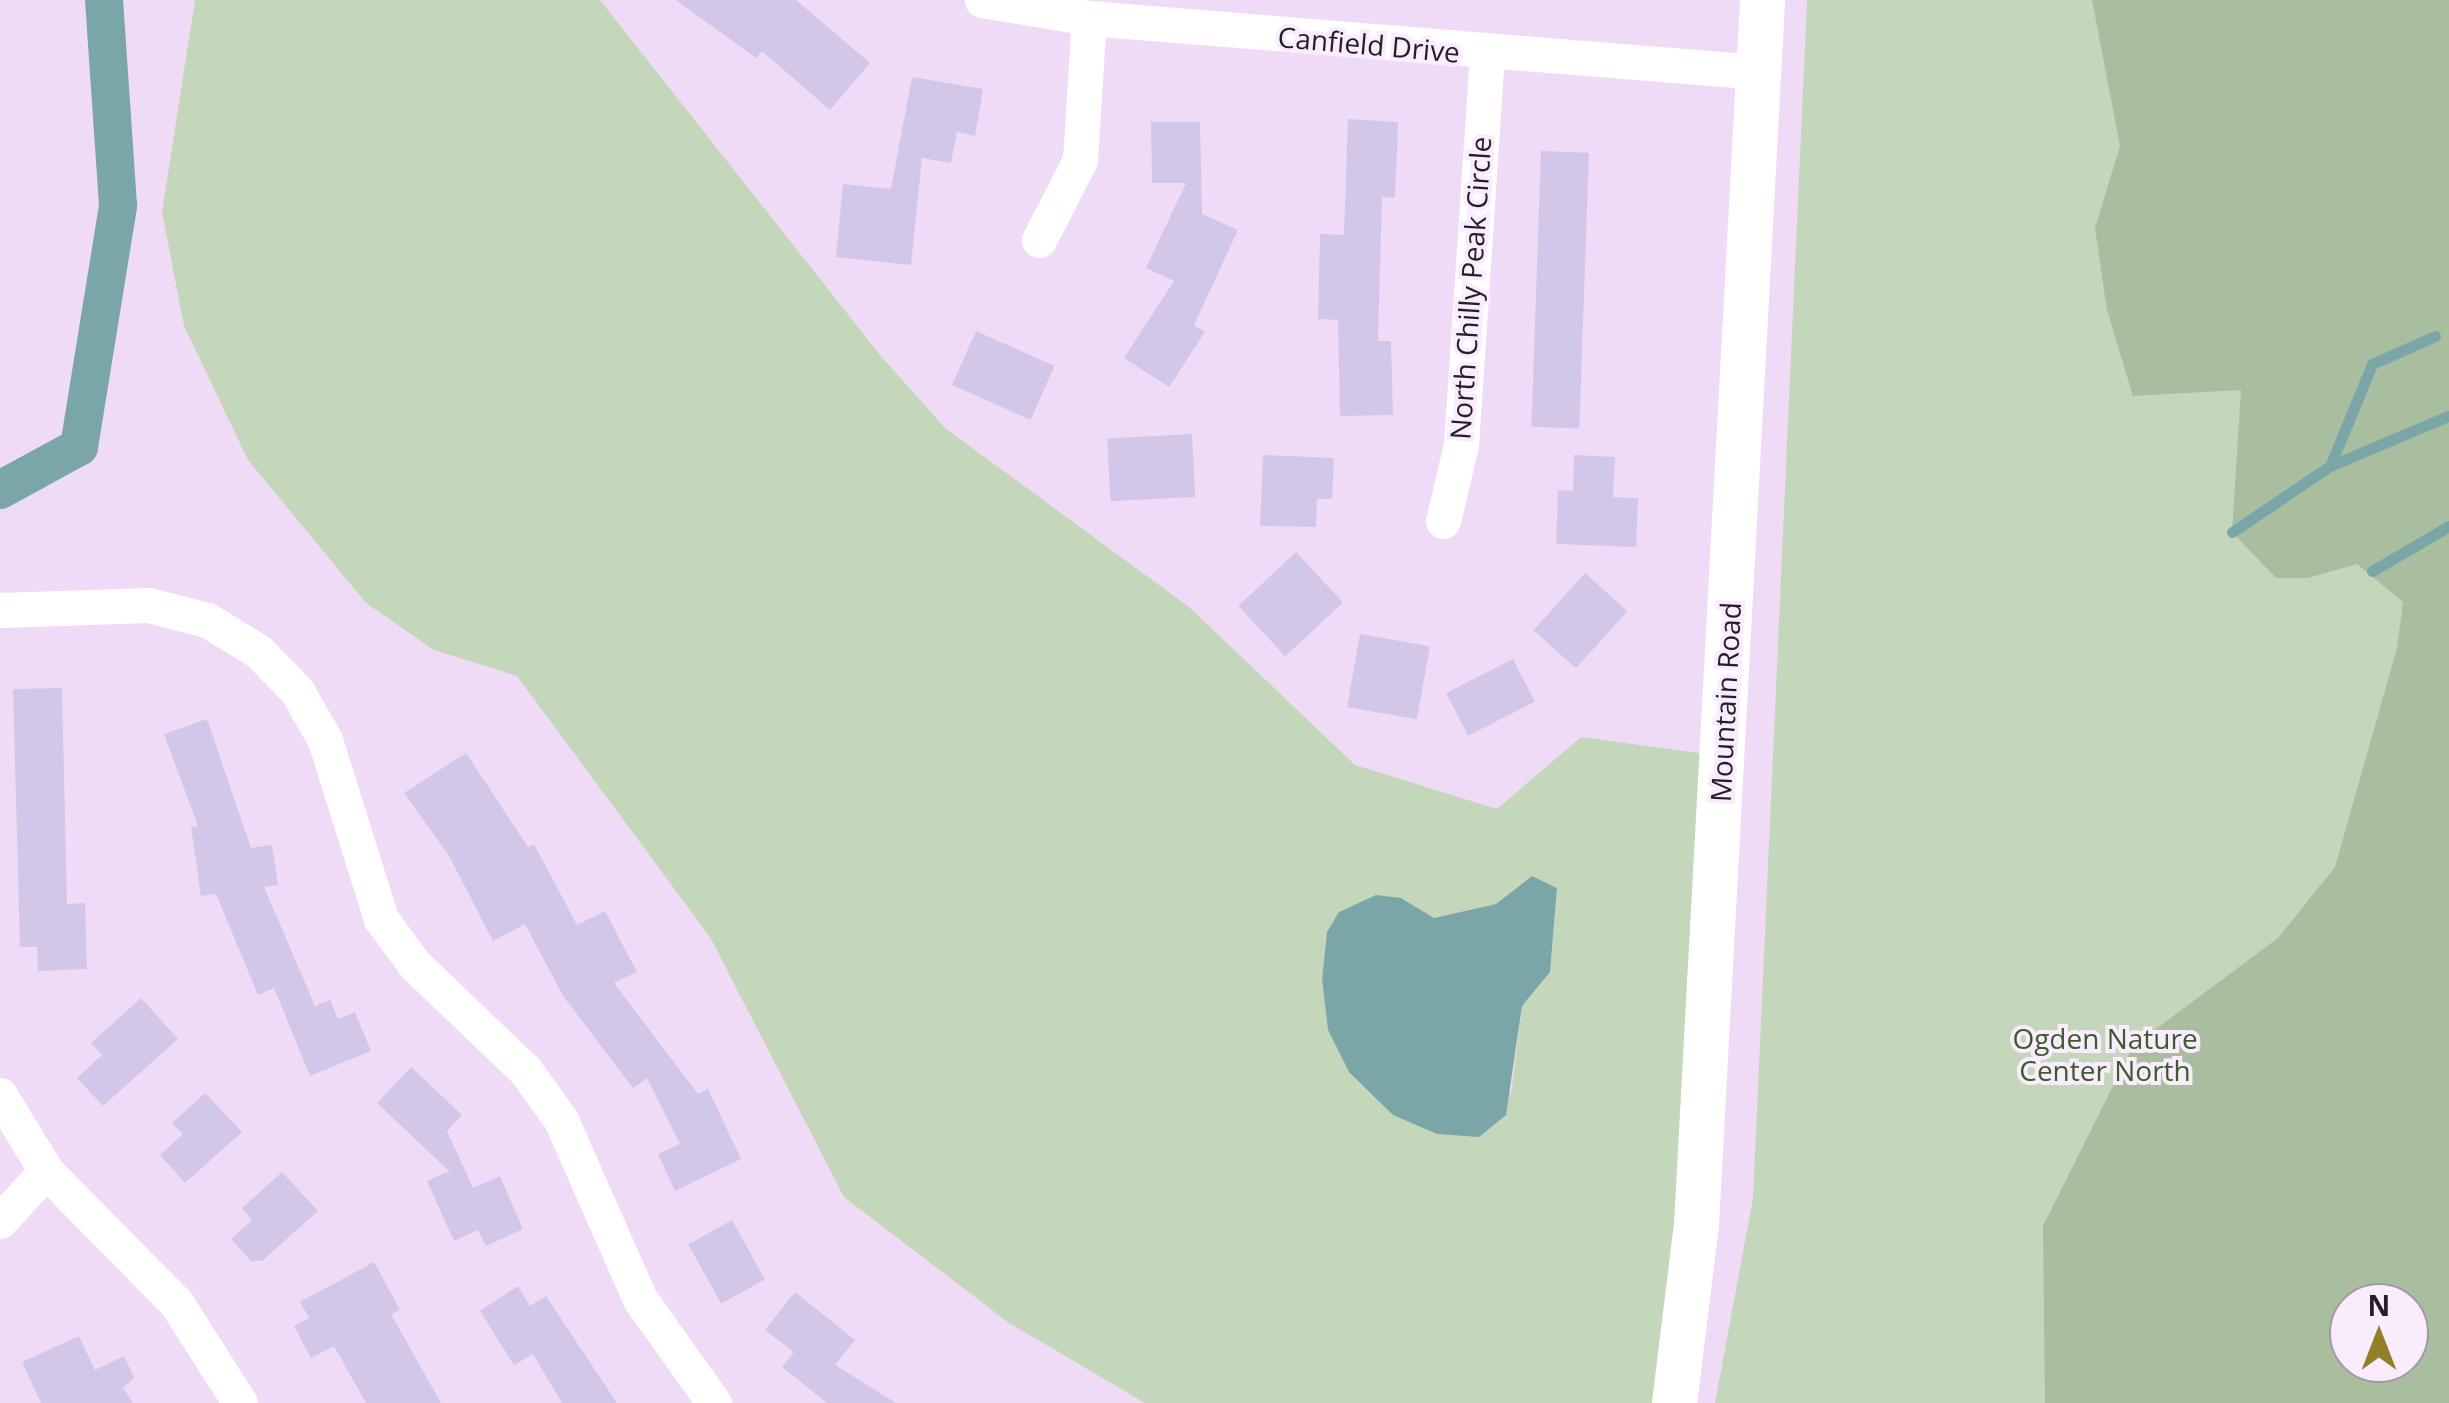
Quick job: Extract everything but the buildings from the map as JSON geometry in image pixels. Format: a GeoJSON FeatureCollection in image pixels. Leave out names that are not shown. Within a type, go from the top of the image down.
{"type":"FeatureCollection","features":[{"type":"Feature","properties":{"kind":"street","name":"Canfield Drive"},"geometry":{"type":"LineString","coordinates":[[982,0],[1089,18],[1487,54],[1758,72]]}},
{"type":"Feature","properties":{"kind":"street","name":"Mountain Road"},"geometry":{"type":"LineString","coordinates":[[1674,1403],[1696,1224],[1762,0]]}},
{"type":"Feature","properties":{"kind":"street"},"geometry":{"type":"LineString","coordinates":[[1039,240],[1080,160],[1089,18]]}},
{"type":"Feature","properties":{"kind":"street","name":"North Chilly Peak Circle"},"geometry":{"type":"LineString","coordinates":[[1444,521],[1461,445],[1487,54]]}},
{"type":"Feature","properties":{"kind":"street"},"geometry":{"type":"LineString","coordinates":[[0,610],[149,605],[207,620],[258,650],[298,691],[325,740],[381,920],[415,966],[525,1070],[562,1120],[640,1298],[714,1403]]}},
{"type":"Feature","properties":{"kind":"street"},"geometry":{"type":"LineString","coordinates":[[0,1095],[46,1170],[176,1304],[240,1403]]}},
{"type":"Feature","properties":{"kind":"street"},"geometry":{"type":"LineString","coordinates":[[0,1221],[46,1170]]}},
{"type":"Feature","properties":{"kind":"green space"},"geometry":{"type":"Polygon","coordinates":[[[195,0],[600,0],[880,355],[945,428],[1189,607],[1355,765],[1497,809],[1581,737],[1706,754],[1682,1202],[1656,1403],[1145,1403],[1009,1323],[844,1197],[710,937],[517,676],[434,650],[366,603],[248,460],[184,326],[162,212],[195,0]],[[1532,876],[1496,904],[1434,918],[1401,898],[1327,932],[1322,979],[1328,1030],[1511,1094],[1522,1006],[1550,971],[1557,888],[1532,876]]]}},
{"type":"Feature","properties":{"kind":"green space","name":"Ogden Nature Center North"},"geometry":{"type":"Polygon","coordinates":[[[1807,0],[2449,0],[2449,1403],[1715,1403],[1753,1198],[1807,0]]]}},
{"type":"Feature","properties":{"kind":"shaded area"},"geometry":{"type":"Polygon","coordinates":[[[2092,0],[2449,0],[2449,1403],[2045,1403],[2043,1226],[2133,1046],[2278,938],[2335,867],[2397,648],[2403,602],[2357,564],[2308,578],[2276,578],[2232,532],[2241,390],[2133,396],[2107,310],[2095,228],[2120,146],[2092,0]]]}},
{"type":"Feature","properties":{"kind":"shaded area"},"geometry":{"type":"Polygon","coordinates":[[[1532,876],[1557,888],[1550,972],[1522,1006],[1506,1115],[1479,1137],[1437,1134],[1393,1115],[1349,1072],[1328,1030],[1322,979],[1327,932],[1339,912],[1376,895],[1401,898],[1434,918],[1496,904],[1532,876]]]}},
{"type":"Feature","properties":{"kind":"waterway"},"geometry":{"type":"LineString","coordinates":[[0,490],[79,447],[118,205],[104,0]]}},
{"type":"Feature","properties":{"kind":"waterway"},"geometry":{"type":"LineString","coordinates":[[2232,532],[2330,466],[2372,364],[2435,336]]}},
{"type":"Feature","properties":{"kind":"waterway"},"geometry":{"type":"LineString","coordinates":[[2330,466],[2448,416]]}},
{"type":"Feature","properties":{"kind":"waterway"},"geometry":{"type":"LineString","coordinates":[[2372,571],[2449,526]]}}]}
